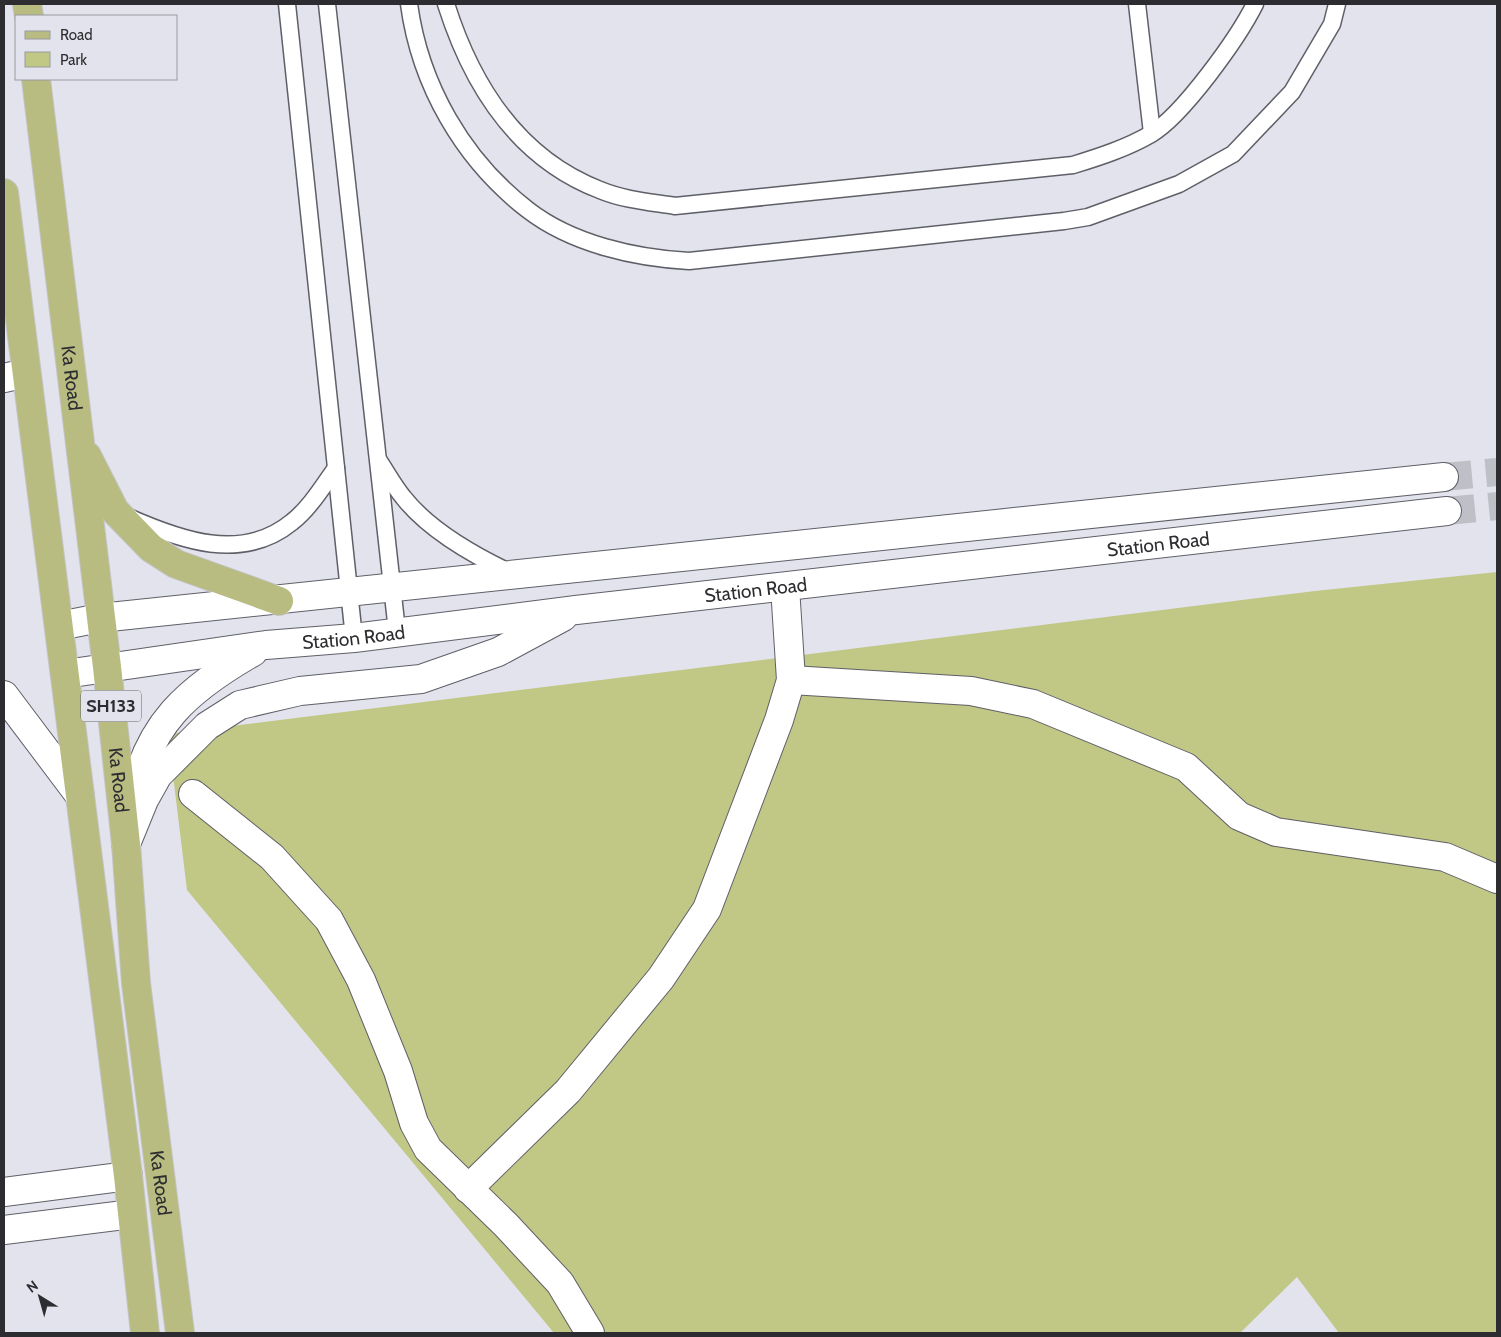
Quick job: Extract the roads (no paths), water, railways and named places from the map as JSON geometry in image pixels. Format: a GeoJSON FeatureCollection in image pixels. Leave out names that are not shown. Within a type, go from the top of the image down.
{"type":"FeatureCollection","features":[{"type":"Feature","properties":{"kind":"main road","name":"Ka Road"},"geometry":{"type":"LineString","coordinates":[[36,80],[107,667],[126,844],[136,983],[180,1333]]}},
{"type":"Feature","properties":{"kind":"main road","name":"Ka Road"},"geometry":{"type":"LineString","coordinates":[[4,193],[15,375],[59,626],[128,1176],[145,1333]]}},
{"type":"Feature","properties":{"kind":"main road"},"geometry":{"type":"LineString","coordinates":[[78,439],[115,511],[151,548],[176,564],[279,601]]}},
{"type":"Feature","properties":{"kind":"street"},"geometry":{"type":"LineString","coordinates":[[59,626],[100,618],[279,601],[1444,477]]}},
{"type":"Feature","properties":{"kind":"street","name":"Station Road"},"geometry":{"type":"LineString","coordinates":[[65,674],[266,645],[354,638],[397,631],[576,610],[1447,511]]}},
{"type":"Feature","properties":{"kind":"street"},"geometry":{"type":"LineString","coordinates":[[468,1189],[568,1090],[661,978],[707,909],[779,720],[791,680],[785,587]]}},
{"type":"Feature","properties":{"kind":"street"},"geometry":{"type":"LineString","coordinates":[[126,844],[144,800],[158,775],[207,726],[240,704],[300,691],[422,679],[498,652],[576,610]]}},
{"type":"Feature","properties":{"kind":"street"},"geometry":{"type":"LineString","coordinates":[[126,844],[135,786],[144,755],[154,735],[170,714],[196,690],[220,671],[266,645]]}},
{"type":"Feature","properties":{"kind":"street"},"geometry":{"type":"LineString","coordinates":[[791,680],[971,690],[1033,704],[1186,767],[1239,816],[1276,832],[1444,857],[1497,878]]}},
{"type":"Feature","properties":{"kind":"street"},"geometry":{"type":"LineString","coordinates":[[4,695],[80,796]]}},
{"type":"Feature","properties":{"kind":"street"},"geometry":{"type":"LineString","coordinates":[[193,794],[272,857],[329,920],[361,980],[398,1071],[414,1123],[428,1150],[506,1225],[560,1283],[590,1333]]}},
{"type":"Feature","properties":{"kind":"street"},"geometry":{"type":"LineString","coordinates":[[4,1192],[128,1176]]}},
{"type":"Feature","properties":{"kind":"street"},"geometry":{"type":"LineString","coordinates":[[4,1230],[132,1214]]}},
{"type":"Feature","properties":{"kind":"lane"},"geometry":{"type":"LineString","coordinates":[[287,4],[354,638]]}},
{"type":"Feature","properties":{"kind":"lane"},"geometry":{"type":"LineString","coordinates":[[327,4],[397,631]]}},
{"type":"Feature","properties":{"kind":"lane"},"geometry":{"type":"LineString","coordinates":[[409,4],[416,40],[426,73],[442,108],[472,155],[505,190],[529,211],[572,234],[641,256],[689,261],[1064,221],[1088,217],[1179,184],[1233,154],[1292,92],[1332,24],[1338,4]]}},
{"type":"Feature","properties":{"kind":"lane"},"geometry":{"type":"LineString","coordinates":[[446,4],[456,34],[473,73],[498,112],[528,146],[564,174],[600,190],[626,198],[675,206],[1072,165],[1112,152],[1152,133],[1176,111],[1220,60],[1255,4]]}},
{"type":"Feature","properties":{"kind":"lane"},"geometry":{"type":"LineString","coordinates":[[1137,4],[1152,133]]}},
{"type":"Feature","properties":{"kind":"lane"},"geometry":{"type":"LineString","coordinates":[[378,459],[404,498],[429,522],[488,562],[517,575]]}},
{"type":"Feature","properties":{"kind":"lane"},"geometry":{"type":"LineString","coordinates":[[115,511],[165,533],[195,542],[223,545],[250,542],[273,534],[292,523],[336,468]]}},
{"type":"Feature","properties":{"kind":"tunnel"},"geometry":{"type":"LineString","coordinates":[[1444,477],[1497,472]]}},
{"type":"Feature","properties":{"kind":"tunnel"},"geometry":{"type":"LineString","coordinates":[[1447,511],[1497,506]]}}]}
